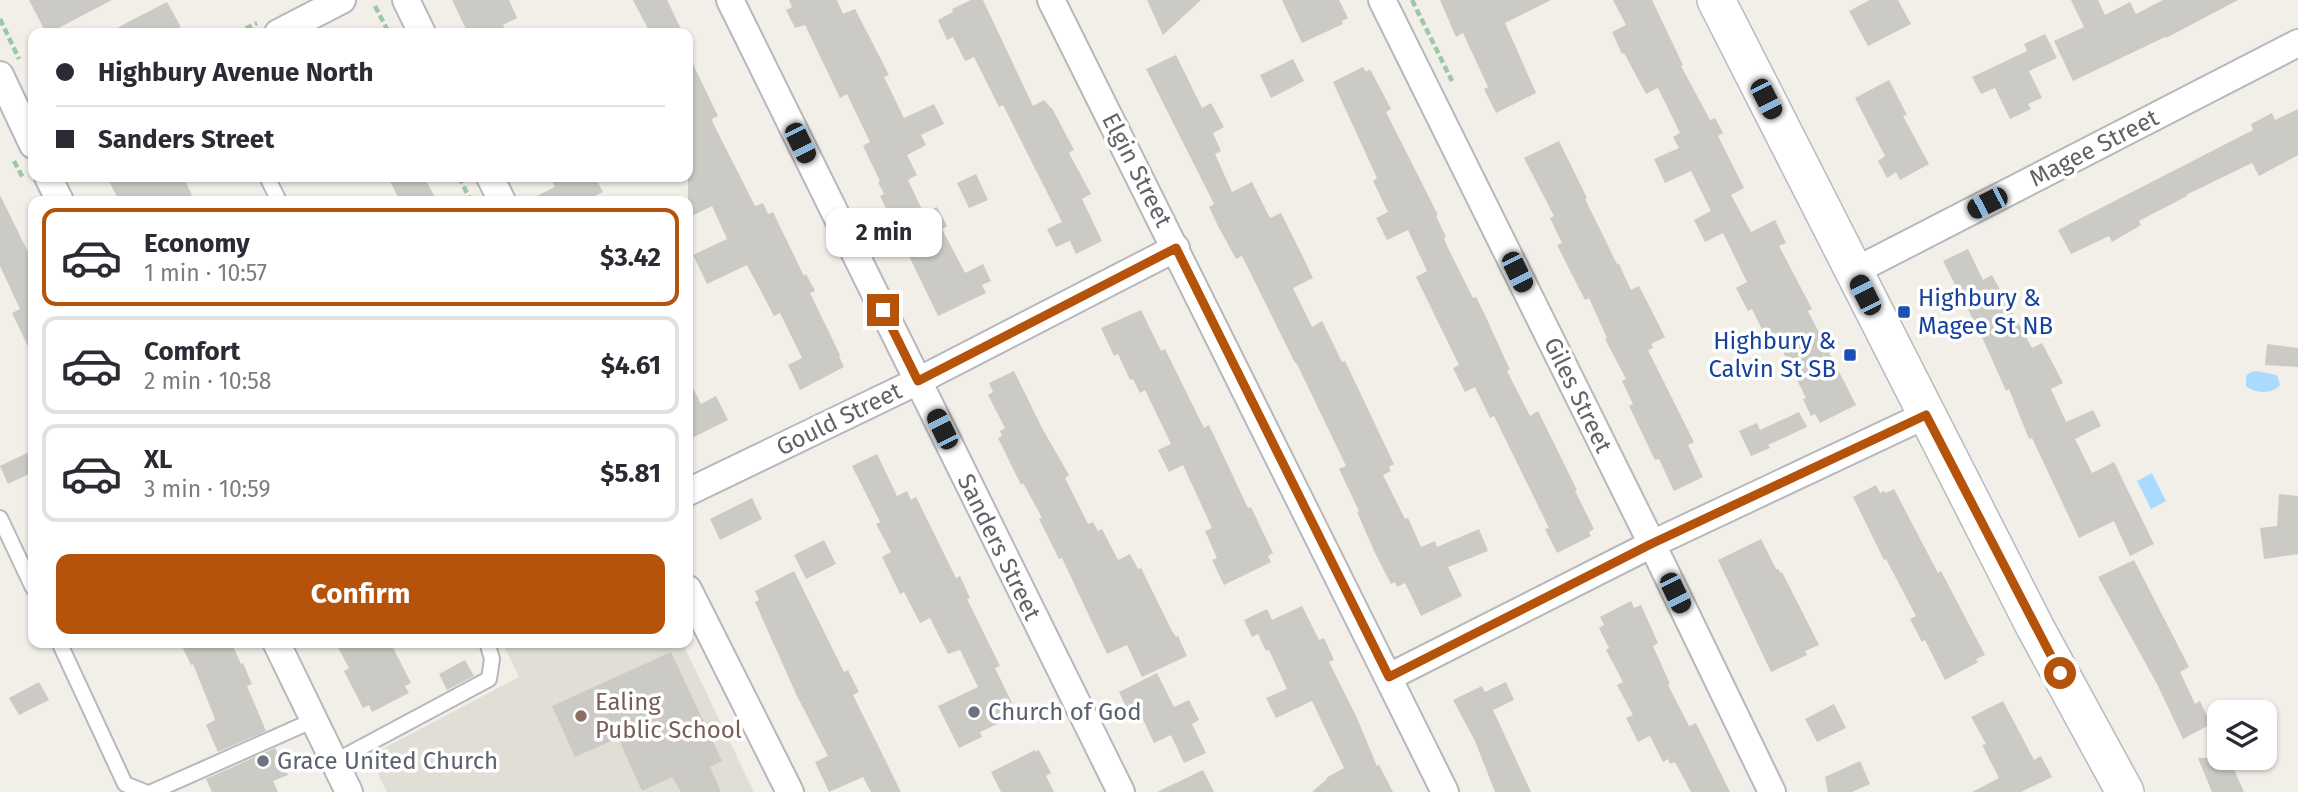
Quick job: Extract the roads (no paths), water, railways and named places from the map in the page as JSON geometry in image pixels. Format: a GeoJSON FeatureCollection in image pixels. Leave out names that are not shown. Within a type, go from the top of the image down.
{"type":"FeatureCollection","features":[{"type":"Feature","properties":{"kind":"main road"},"geometry":{"type":"LineString","coordinates":[[1716,0],[2035,627],[2127,790]]}},
{"type":"Feature","properties":{"kind":"street"},"geometry":{"type":"LineString","coordinates":[[288,28],[342,0]]}},
{"type":"Feature","properties":{"kind":"street"},"geometry":{"type":"LineString","coordinates":[[406,0],[420,28]]}},
{"type":"Feature","properties":{"kind":"street","name":"Sanders Street"},"geometry":{"type":"LineString","coordinates":[[730,0],[1121,792]]}},
{"type":"Feature","properties":{"kind":"street","name":"Elgin Street"},"geometry":{"type":"LineString","coordinates":[[1051,0],[1445,792]]}},
{"type":"Feature","properties":{"kind":"street","name":"Giles Street"},"geometry":{"type":"LineString","coordinates":[[1382,0],[1772,792]]}},
{"type":"Feature","properties":{"kind":"street","name":"Magee Street"},"geometry":{"type":"LineString","coordinates":[[1853,272],[2298,43]]}},
{"type":"Feature","properties":{"kind":"street"},"geometry":{"type":"LineString","coordinates":[[11,70],[22,150]]}},
{"type":"Feature","properties":{"kind":"street"},"geometry":{"type":"LineString","coordinates":[[38,183],[54,196]]}},
{"type":"Feature","properties":{"kind":"street","name":"Gould Street"},"geometry":{"type":"LineString","coordinates":[[693,490],[918,381],[1176,248]]}},
{"type":"Feature","properties":{"kind":"street"},"geometry":{"type":"LineString","coordinates":[[1389,677],[1651,544],[1926,415]]}},
{"type":"Feature","properties":{"kind":"street"},"geometry":{"type":"LineString","coordinates":[[693,599],[790,792]]}},
{"type":"Feature","properties":{"kind":"street"},"geometry":{"type":"LineString","coordinates":[[279,648],[349,792]]}},
{"type":"Feature","properties":{"kind":"lane"},"geometry":{"type":"LineString","coordinates":[[0,518],[28,577]]}},
{"type":"Feature","properties":{"kind":"lane"},"geometry":{"type":"LineString","coordinates":[[62,648],[125,784],[145,792]]}},
{"type":"Feature","properties":{"kind":"lane"},"geometry":{"type":"LineString","coordinates":[[334,762],[489,679],[492,659],[489,648]]}},
{"type":"Feature","properties":{"kind":"lane"},"geometry":{"type":"LineString","coordinates":[[152,792],[314,720]]}},
{"type":"Feature","properties":{"kind":"water"},"geometry":{"type":"Polygon","coordinates":[[[2256,371],[2277,375],[2280,385],[2269,391],[2250,389],[2246,386],[2246,376],[2256,371]]]}},
{"type":"Feature","properties":{"kind":"water"},"geometry":{"type":"Polygon","coordinates":[[[2152,473],[2166,501],[2151,509],[2137,481],[2152,473]]]}},
{"type":"Feature","properties":{"kind":"place","name":"Highbury & Magee St NB"},"geometry":{"type":"Point","coordinates":[1904,312]}},
{"type":"Feature","properties":{"kind":"place","name":"Highbury & Calvin St SB"},"geometry":{"type":"Point","coordinates":[1850,355]}},
{"type":"Feature","properties":{"kind":"place","name":"Church of God"},"geometry":{"type":"Point","coordinates":[974,712]}},
{"type":"Feature","properties":{"kind":"place","name":"Ealing Public School"},"geometry":{"type":"Point","coordinates":[581,716]}},
{"type":"Feature","properties":{"kind":"place","name":"Grace United Church"},"geometry":{"type":"Point","coordinates":[263,761]}}]}
